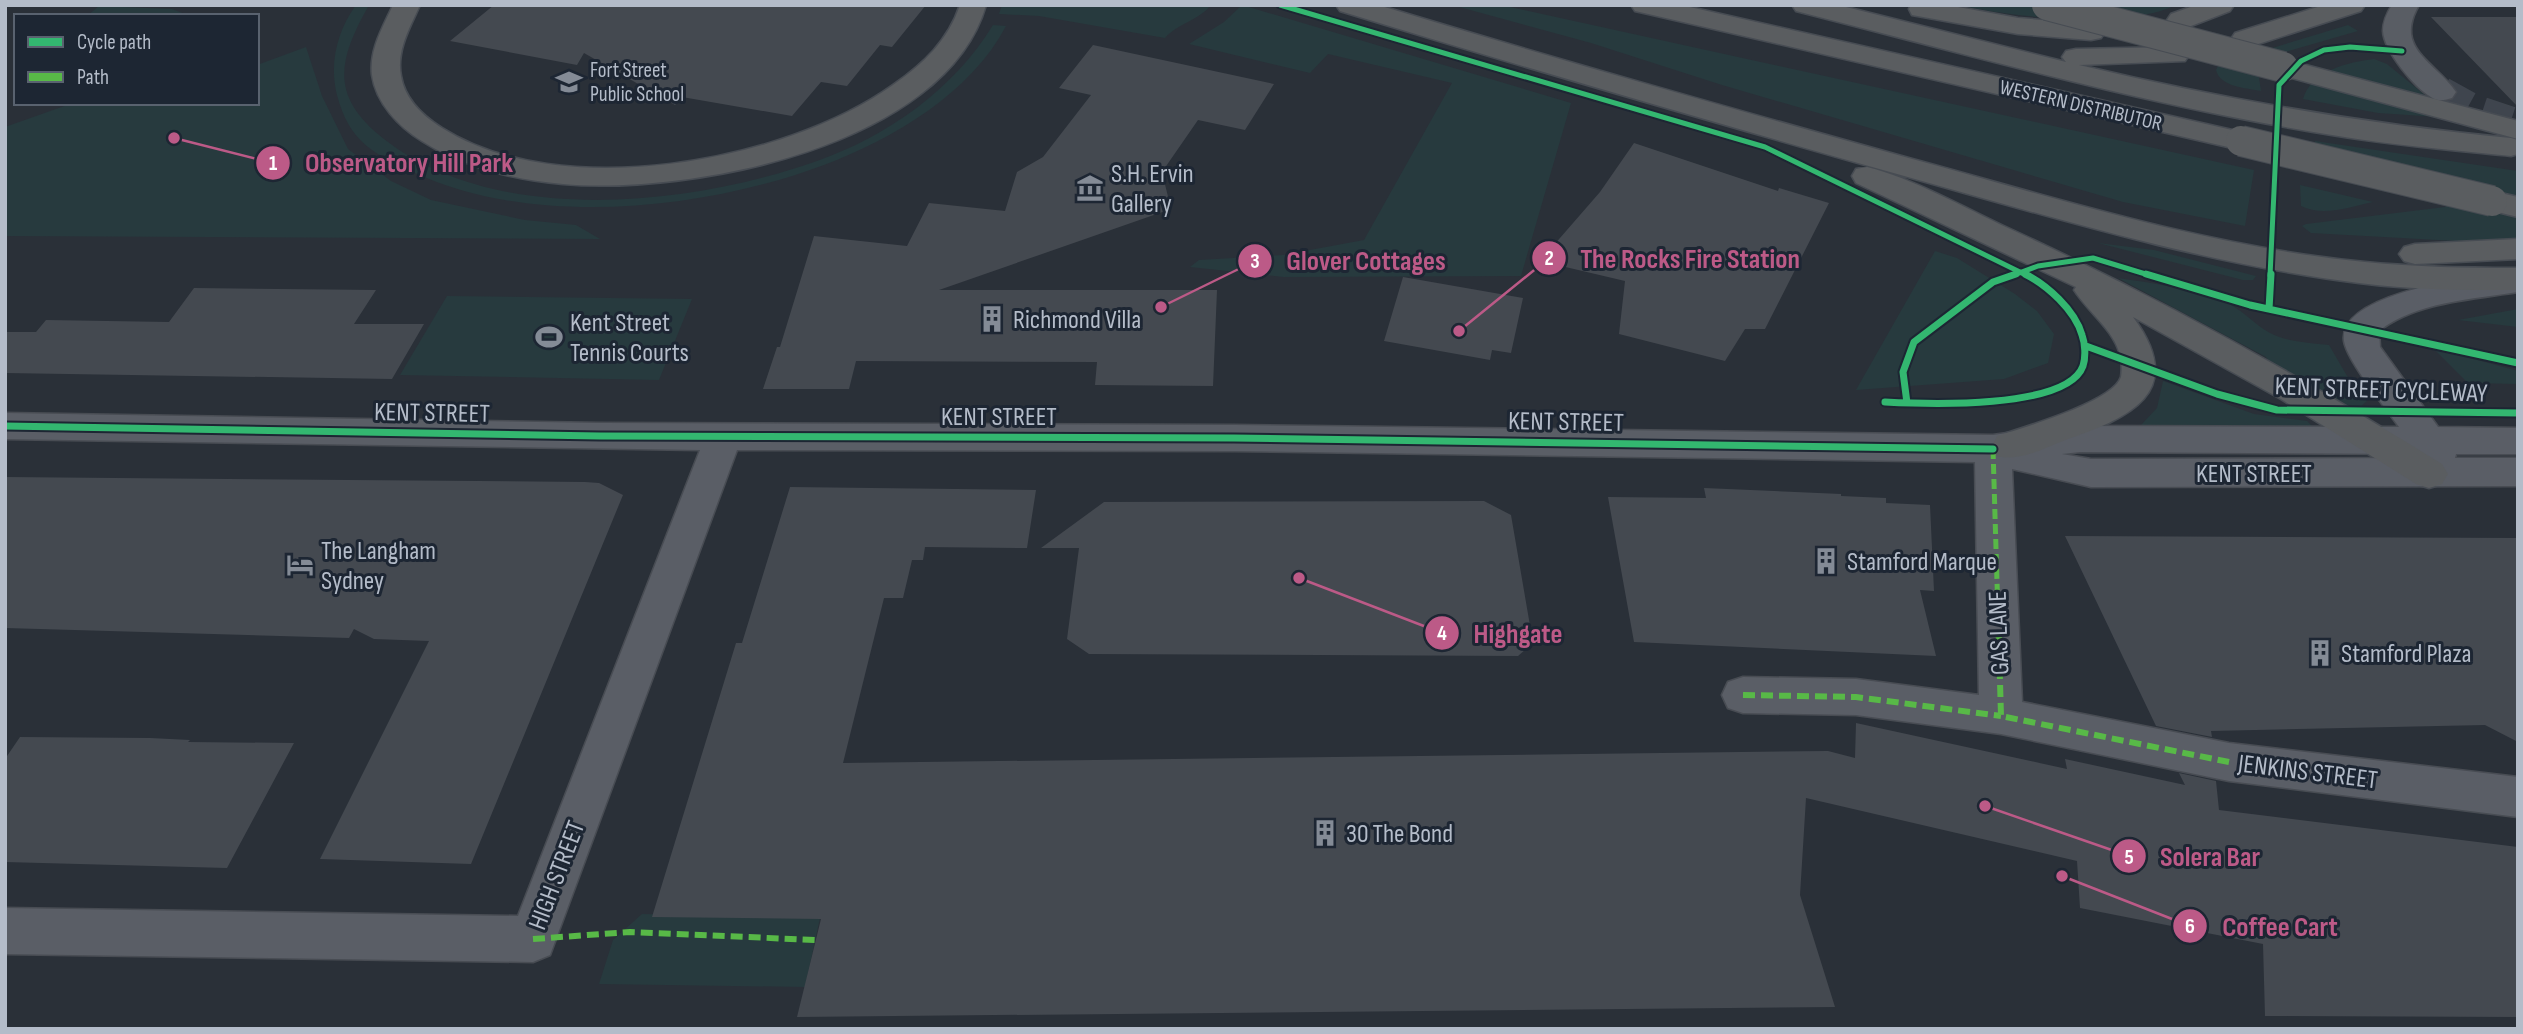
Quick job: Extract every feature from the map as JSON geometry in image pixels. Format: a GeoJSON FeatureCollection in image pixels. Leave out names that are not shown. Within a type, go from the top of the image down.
{"type":"FeatureCollection","features":[{"type":"Feature","properties":{"kind":"highway"},"geometry":{"type":"LineString","coordinates":[[407,5],[395,23],[386,46],[385,74],[398,105],[419,127],[462,151],[493,163],[547,173],[604,176],[691,170],[732,162],[836,130],[871,113],[928,73],[963,33],[973,5]]}},
{"type":"Feature","properties":{"kind":"highway"},"geometry":{"type":"LineString","coordinates":[[1349,5],[1736,119],[2192,245],[2344,271],[2452,280],[2518,280]]}},
{"type":"Feature","properties":{"kind":"highway"},"geometry":{"type":"LineString","coordinates":[[1391,5],[2151,221],[2252,240],[2371,253],[2437,254],[2518,249]]}},
{"type":"Feature","properties":{"kind":"highway","name":"WESTERN DISTRIBUTOR"},"geometry":{"type":"LineString","coordinates":[[1644,5],[2518,208]]}},
{"type":"Feature","properties":{"kind":"highway"},"geometry":{"type":"LineString","coordinates":[[1805,5],[2090,75],[2262,113],[2363,131],[2515,138]]}},
{"type":"Feature","properties":{"kind":"highway"},"geometry":{"type":"LineString","coordinates":[[1906,5],[2018,26],[2091,32]]}},
{"type":"Feature","properties":{"kind":"highway"},"geometry":{"type":"LineString","coordinates":[[2047,5],[2515,138]]}},
{"type":"Feature","properties":{"kind":"highway"},"geometry":{"type":"LineString","coordinates":[[2181,20],[2221,5]]}},
{"type":"Feature","properties":{"kind":"highway"},"geometry":{"type":"LineString","coordinates":[[2300,5],[2278,27],[2254,36],[2352,5]]}},
{"type":"Feature","properties":{"kind":"highway"},"geometry":{"type":"LineString","coordinates":[[1877,23],[2005,50],[2068,57],[2175,55]]}},
{"type":"Feature","properties":{"kind":"highway"},"geometry":{"type":"LineString","coordinates":[[1736,119],[1928,202],[2062,267],[2214,348],[2375,439],[2435,462]]}},
{"type":"Feature","properties":{"kind":"highway"},"geometry":{"type":"LineString","coordinates":[[2001,447],[2113,407],[2130,395],[2138,381],[2138,356],[2123,327],[2090,289],[2062,267]]}},
{"type":"Feature","properties":{"kind":"street"},"geometry":{"type":"LineString","coordinates":[[2406,5],[2400,12],[2395,28],[2402,51],[2442,92]]}},
{"type":"Feature","properties":{"kind":"street"},"geometry":{"type":"LineString","coordinates":[[2435,462],[2364,350],[2361,337],[2363,327],[2372,318],[2406,305],[2444,294],[2518,280]]}},
{"type":"Feature","properties":{"kind":"street","name":"KENT STREET"},"geometry":{"type":"LineString","coordinates":[[5,426],[723,437],[1234,438],[2001,447],[2080,439],[2375,439]]}},
{"type":"Feature","properties":{"kind":"street","name":"HIGH STREET"},"geometry":{"type":"LineString","coordinates":[[5,931],[533,939],[723,437]]}},
{"type":"Feature","properties":{"kind":"street","name":"KENT STREET"},"geometry":{"type":"LineString","coordinates":[[2435,462],[2518,441]]}},
{"type":"Feature","properties":{"kind":"street","name":"KENT STREET"},"geometry":{"type":"LineString","coordinates":[[2001,447],[2043,464],[2091,473],[2435,462],[2518,472]]}},
{"type":"Feature","properties":{"kind":"street","name":"GAS LANE"},"geometry":{"type":"LineString","coordinates":[[2001,447],[2001,716]]}},
{"type":"Feature","properties":{"kind":"street"},"geometry":{"type":"LineString","coordinates":[[1743,695],[1856,697],[2001,716]]}},
{"type":"Feature","properties":{"kind":"street","name":"JENKINS STREET"},"geometry":{"type":"LineString","coordinates":[[2001,716],[2229,762],[2518,797]]}},
{"type":"Feature","properties":{"kind":"green space"},"geometry":{"type":"Polygon","coordinates":[[[356,5],[369,5],[358,25],[346,60],[344,76],[347,92],[354,108],[384,139],[430,167],[481,186],[537,196],[595,200],[654,197],[712,189],[767,177],[843,151],[894,124],[917,108],[959,70],[993,25],[1006,26],[973,72],[928,111],[877,142],[824,165],[777,181],[673,202],[565,207],[512,201],[462,190],[400,166],[365,144],[348,124],[342,111],[334,72],[336,48],[349,15],[356,5]]]}},
{"type":"Feature","properties":{"kind":"green space"},"geometry":{"type":"Polygon","coordinates":[[[1002,5],[1211,5],[1165,38],[1039,16],[999,14],[1002,5]]]}},
{"type":"Feature","properties":{"kind":"green space"},"geometry":{"type":"Polygon","coordinates":[[[1242,5],[1571,103],[1521,276],[1284,277],[1190,267],[1199,260],[1283,255],[1364,240],[1452,83],[1328,54],[1310,73],[1189,44],[1224,22],[1242,5]]]}},
{"type":"Feature","properties":{"kind":"green space"},"geometry":{"type":"Polygon","coordinates":[[[1452,5],[1501,5],[2254,170],[2245,226],[2123,202],[1722,85],[1591,43],[1452,5]]]}},
{"type":"Feature","properties":{"kind":"green space"},"geometry":{"type":"Polygon","coordinates":[[[1957,5],[2176,5],[2154,13],[2128,17],[2068,19],[2007,14],[1957,5]]]}},
{"type":"Feature","properties":{"kind":"green space"},"geometry":{"type":"Polygon","coordinates":[[[99,6],[172,9],[185,14],[89,14],[99,6]]]}},
{"type":"Feature","properties":{"kind":"green space"},"geometry":{"type":"Polygon","coordinates":[[[2348,25],[2358,31],[2271,56],[2258,71],[2261,91],[2241,88],[2218,76],[2216,70],[2219,64],[2348,25]]]}},
{"type":"Feature","properties":{"kind":"green space"},"geometry":{"type":"Polygon","coordinates":[[[306,47],[322,96],[348,149],[391,181],[431,200],[525,220],[576,225],[600,239],[5,236],[5,127],[67,105],[259,105],[259,64],[306,47]]]}},
{"type":"Feature","properties":{"kind":"green space"},"geometry":{"type":"Polygon","coordinates":[[[2374,59],[2387,64],[2453,118],[2378,113],[2303,99],[2307,89],[2322,75],[2342,66],[2374,59]]]}},
{"type":"Feature","properties":{"kind":"green space"},"geometry":{"type":"Polygon","coordinates":[[[2315,141],[2518,171],[2518,238],[2474,242],[2311,233],[2302,226],[2445,207],[2454,198],[2315,145],[2315,141]]]}},
{"type":"Feature","properties":{"kind":"green space"},"geometry":{"type":"Polygon","coordinates":[[[2300,185],[2373,202],[2337,210],[2309,209],[2301,206],[2300,185]]]}},
{"type":"Feature","properties":{"kind":"green space"},"geometry":{"type":"Polygon","coordinates":[[[2098,243],[2154,250],[2256,276],[2253,280],[2243,280],[2098,243]]]}},
{"type":"Feature","properties":{"kind":"green space"},"geometry":{"type":"Polygon","coordinates":[[[1935,251],[1957,258],[2037,311],[2054,334],[2048,363],[2004,379],[1856,390],[1935,251]]]}},
{"type":"Feature","properties":{"kind":"green space"},"geometry":{"type":"Polygon","coordinates":[[[2118,278],[2169,286],[2208,296],[2235,307],[2277,336],[2299,342],[2329,345],[2350,381],[2367,401],[2361,406],[2345,405],[2269,363],[2266,357],[2118,278]]]}},
{"type":"Feature","properties":{"kind":"green space","name":"Kent Street Tennis Courts"},"geometry":{"type":"Polygon","coordinates":[[[447,296],[692,299],[659,380],[400,375],[447,296]]]}},
{"type":"Feature","properties":{"kind":"green space"},"geometry":{"type":"Polygon","coordinates":[[[2518,309],[2518,327],[2458,320],[2518,309]]]}},
{"type":"Feature","properties":{"kind":"green space"},"geometry":{"type":"Polygon","coordinates":[[[2433,348],[2518,371],[2518,384],[2468,383],[2433,348]]]}},
{"type":"Feature","properties":{"kind":"green space"},"geometry":{"type":"Polygon","coordinates":[[[2163,381],[2254,414],[2307,421],[2314,428],[2145,429],[2141,425],[2157,408],[2163,381]]]}},
{"type":"Feature","properties":{"kind":"green space"},"geometry":{"type":"Polygon","coordinates":[[[642,914],[820,918],[805,987],[599,984],[613,940],[642,914]]]}},
{"type":"Feature","properties":{"kind":"building"},"geometry":{"type":"Polygon","coordinates":[[[494,5],[926,5],[892,47],[880,45],[847,86],[821,82],[792,116],[682,97],[675,105],[584,53],[577,65],[450,41],[494,5]]]}},
{"type":"Feature","properties":{"kind":"building"},"geometry":{"type":"Polygon","coordinates":[[[2431,17],[2518,17],[2518,107],[2431,17]]]}},
{"type":"Feature","properties":{"kind":"building"},"geometry":{"type":"Polygon","coordinates":[[[1093,45],[1274,84],[1245,130],[1198,120],[1162,172],[1171,209],[939,290],[1217,290],[1213,386],[1095,385],[1097,362],[856,361],[849,389],[763,389],[777,347],[780,347],[814,236],[907,246],[929,203],[1005,211],[1017,172],[1043,157],[1091,95],[1059,88],[1093,45]]]}},
{"type":"Feature","properties":{"kind":"building"},"geometry":{"type":"Polygon","coordinates":[[[1634,143],[1778,191],[1779,188],[1829,203],[1765,329],[1745,329],[1725,361],[1619,334],[1625,281],[1540,261],[1600,192],[1634,143]]]}},
{"type":"Feature","properties":{"kind":"building"},"geometry":{"type":"Polygon","coordinates":[[[1403,277],[1523,298],[1511,353],[1492,350],[1490,360],[1384,341],[1403,277]]]}},
{"type":"Feature","properties":{"kind":"building"},"geometry":{"type":"Polygon","coordinates":[[[194,288],[376,290],[354,324],[424,324],[392,379],[5,373],[5,332],[36,332],[46,320],[169,322],[194,288]]]}},
{"type":"Feature","properties":{"kind":"building","name":"The Langham Sydney"},"geometry":{"type":"Polygon","coordinates":[[[5,477],[585,482],[599,483],[623,495],[471,864],[320,859],[429,641],[374,639],[354,629],[349,638],[5,628],[5,477]]]}},
{"type":"Feature","properties":{"kind":"building"},"geometry":{"type":"Polygon","coordinates":[[[790,487],[1036,490],[1027,548],[925,547],[923,560],[912,560],[903,598],[884,598],[843,763],[1828,751],[1855,758],[1856,723],[2067,769],[2065,759],[2185,785],[2179,773],[2216,781],[2219,810],[2518,847],[2518,1017],[2265,1016],[2263,944],[2080,908],[2077,861],[1806,798],[1800,895],[1835,1007],[797,1017],[821,919],[652,917],[736,643],[742,643],[790,487]]]}},
{"type":"Feature","properties":{"kind":"building","name":"Stamford Marque"},"geometry":{"type":"Polygon","coordinates":[[[1704,488],[1841,494],[1886,498],[1886,503],[1930,505],[1934,591],[1920,590],[1936,656],[1634,642],[1608,497],[1706,498],[1704,488]]]}},
{"type":"Feature","properties":{"kind":"building"},"geometry":{"type":"Polygon","coordinates":[[[1484,501],[1511,515],[1533,643],[1518,656],[1089,654],[1067,639],[1079,548],[1041,548],[1104,502],[1484,501]]]}},
{"type":"Feature","properties":{"kind":"building","name":"Stamford Plaza"},"geometry":{"type":"Polygon","coordinates":[[[2065,536],[2518,538],[2518,742],[2485,725],[2211,731],[2212,737],[2156,726],[2065,536]]]}},
{"type":"Feature","properties":{"kind":"building"},"geometry":{"type":"Polygon","coordinates":[[[20,737],[294,743],[227,868],[5,862],[5,759],[20,737]]]}},
{"type":"Feature","properties":{"kind":"tunnel"},"geometry":{"type":"LineString","coordinates":[[2442,92],[2473,109],[2518,124]]}},
{"type":"Feature","properties":{"kind":"marked path"},"geometry":{"type":"LineString","coordinates":[[1993,449],[2001,716],[2229,762]]}},
{"type":"Feature","properties":{"kind":"marked path"},"geometry":{"type":"LineString","coordinates":[[1743,695],[1856,697],[2001,716]]}},
{"type":"Feature","properties":{"kind":"marked path"},"geometry":{"type":"LineString","coordinates":[[533,939],[630,932],[816,940]]}},
{"type":"Feature","properties":{"kind":"cycle path"},"geometry":{"type":"LineString","coordinates":[[1280,5],[1765,147],[2033,278],[2069,311],[2081,331],[2084,343],[2082,369],[2068,383],[2047,392],[2020,398],[1960,403],[1885,402]]}},
{"type":"Feature","properties":{"kind":"cycle path"},"geometry":{"type":"LineString","coordinates":[[2269,309],[2279,85],[2301,61],[2324,50],[2363,47],[2402,51]]}},
{"type":"Feature","properties":{"kind":"cycle path"},"geometry":{"type":"LineString","coordinates":[[1907,403],[1903,372],[1914,342],[1952,312],[1993,282],[2038,266],[2093,258],[2250,305],[2518,363]]}},
{"type":"Feature","properties":{"kind":"cycle path","name":"KENT STREET CYCLEWAY"},"geometry":{"type":"LineString","coordinates":[[2086,346],[2217,394],[2277,410],[2518,413]]}},
{"type":"Feature","properties":{"kind":"cycle path"},"geometry":{"type":"LineString","coordinates":[[5,426],[600,436],[1234,438],[1993,449]]}},
{"type":"Feature","properties":{"kind":"place","name":"Fort Street Public School"},"geometry":{"type":"Point","coordinates":[569,82]}},
{"type":"Feature","properties":{"kind":"place","name":"Observatory Hill Park"},"geometry":{"type":"Point","coordinates":[174,138]}},
{"type":"Feature","properties":{"kind":"place","name":"S.H. Ervin Gallery"},"geometry":{"type":"Point","coordinates":[1090,188]}},
{"type":"Feature","properties":{"kind":"place","name":"Glover Cottages"},"geometry":{"type":"Point","coordinates":[1161,307]}},
{"type":"Feature","properties":{"kind":"place","name":"Richmond Villa"},"geometry":{"type":"Point","coordinates":[992,319]}},
{"type":"Feature","properties":{"kind":"place","name":"The Rocks Fire Station"},"geometry":{"type":"Point","coordinates":[1459,331]}},
{"type":"Feature","properties":{"kind":"place","name":"Kent Street Tennis Courts"},"geometry":{"type":"Point","coordinates":[549,337]}},
{"type":"Feature","properties":{"kind":"place","name":"Stamford Marque"},"geometry":{"type":"Point","coordinates":[1826,561]}},
{"type":"Feature","properties":{"kind":"place","name":"The Langham Sydney"},"geometry":{"type":"Point","coordinates":[300,565]}},
{"type":"Feature","properties":{"kind":"place","name":"Highgate"},"geometry":{"type":"Point","coordinates":[1299,578]}},
{"type":"Feature","properties":{"kind":"place","name":"Stamford Plaza"},"geometry":{"type":"Point","coordinates":[2320,653]}},
{"type":"Feature","properties":{"kind":"place","name":"Solera Bar"},"geometry":{"type":"Point","coordinates":[1985,806]}},
{"type":"Feature","properties":{"kind":"place","name":"30 The Bond"},"geometry":{"type":"Point","coordinates":[1325,833]}},
{"type":"Feature","properties":{"kind":"place","name":"Coffee Cart"},"geometry":{"type":"Point","coordinates":[2062,876]}}]}
